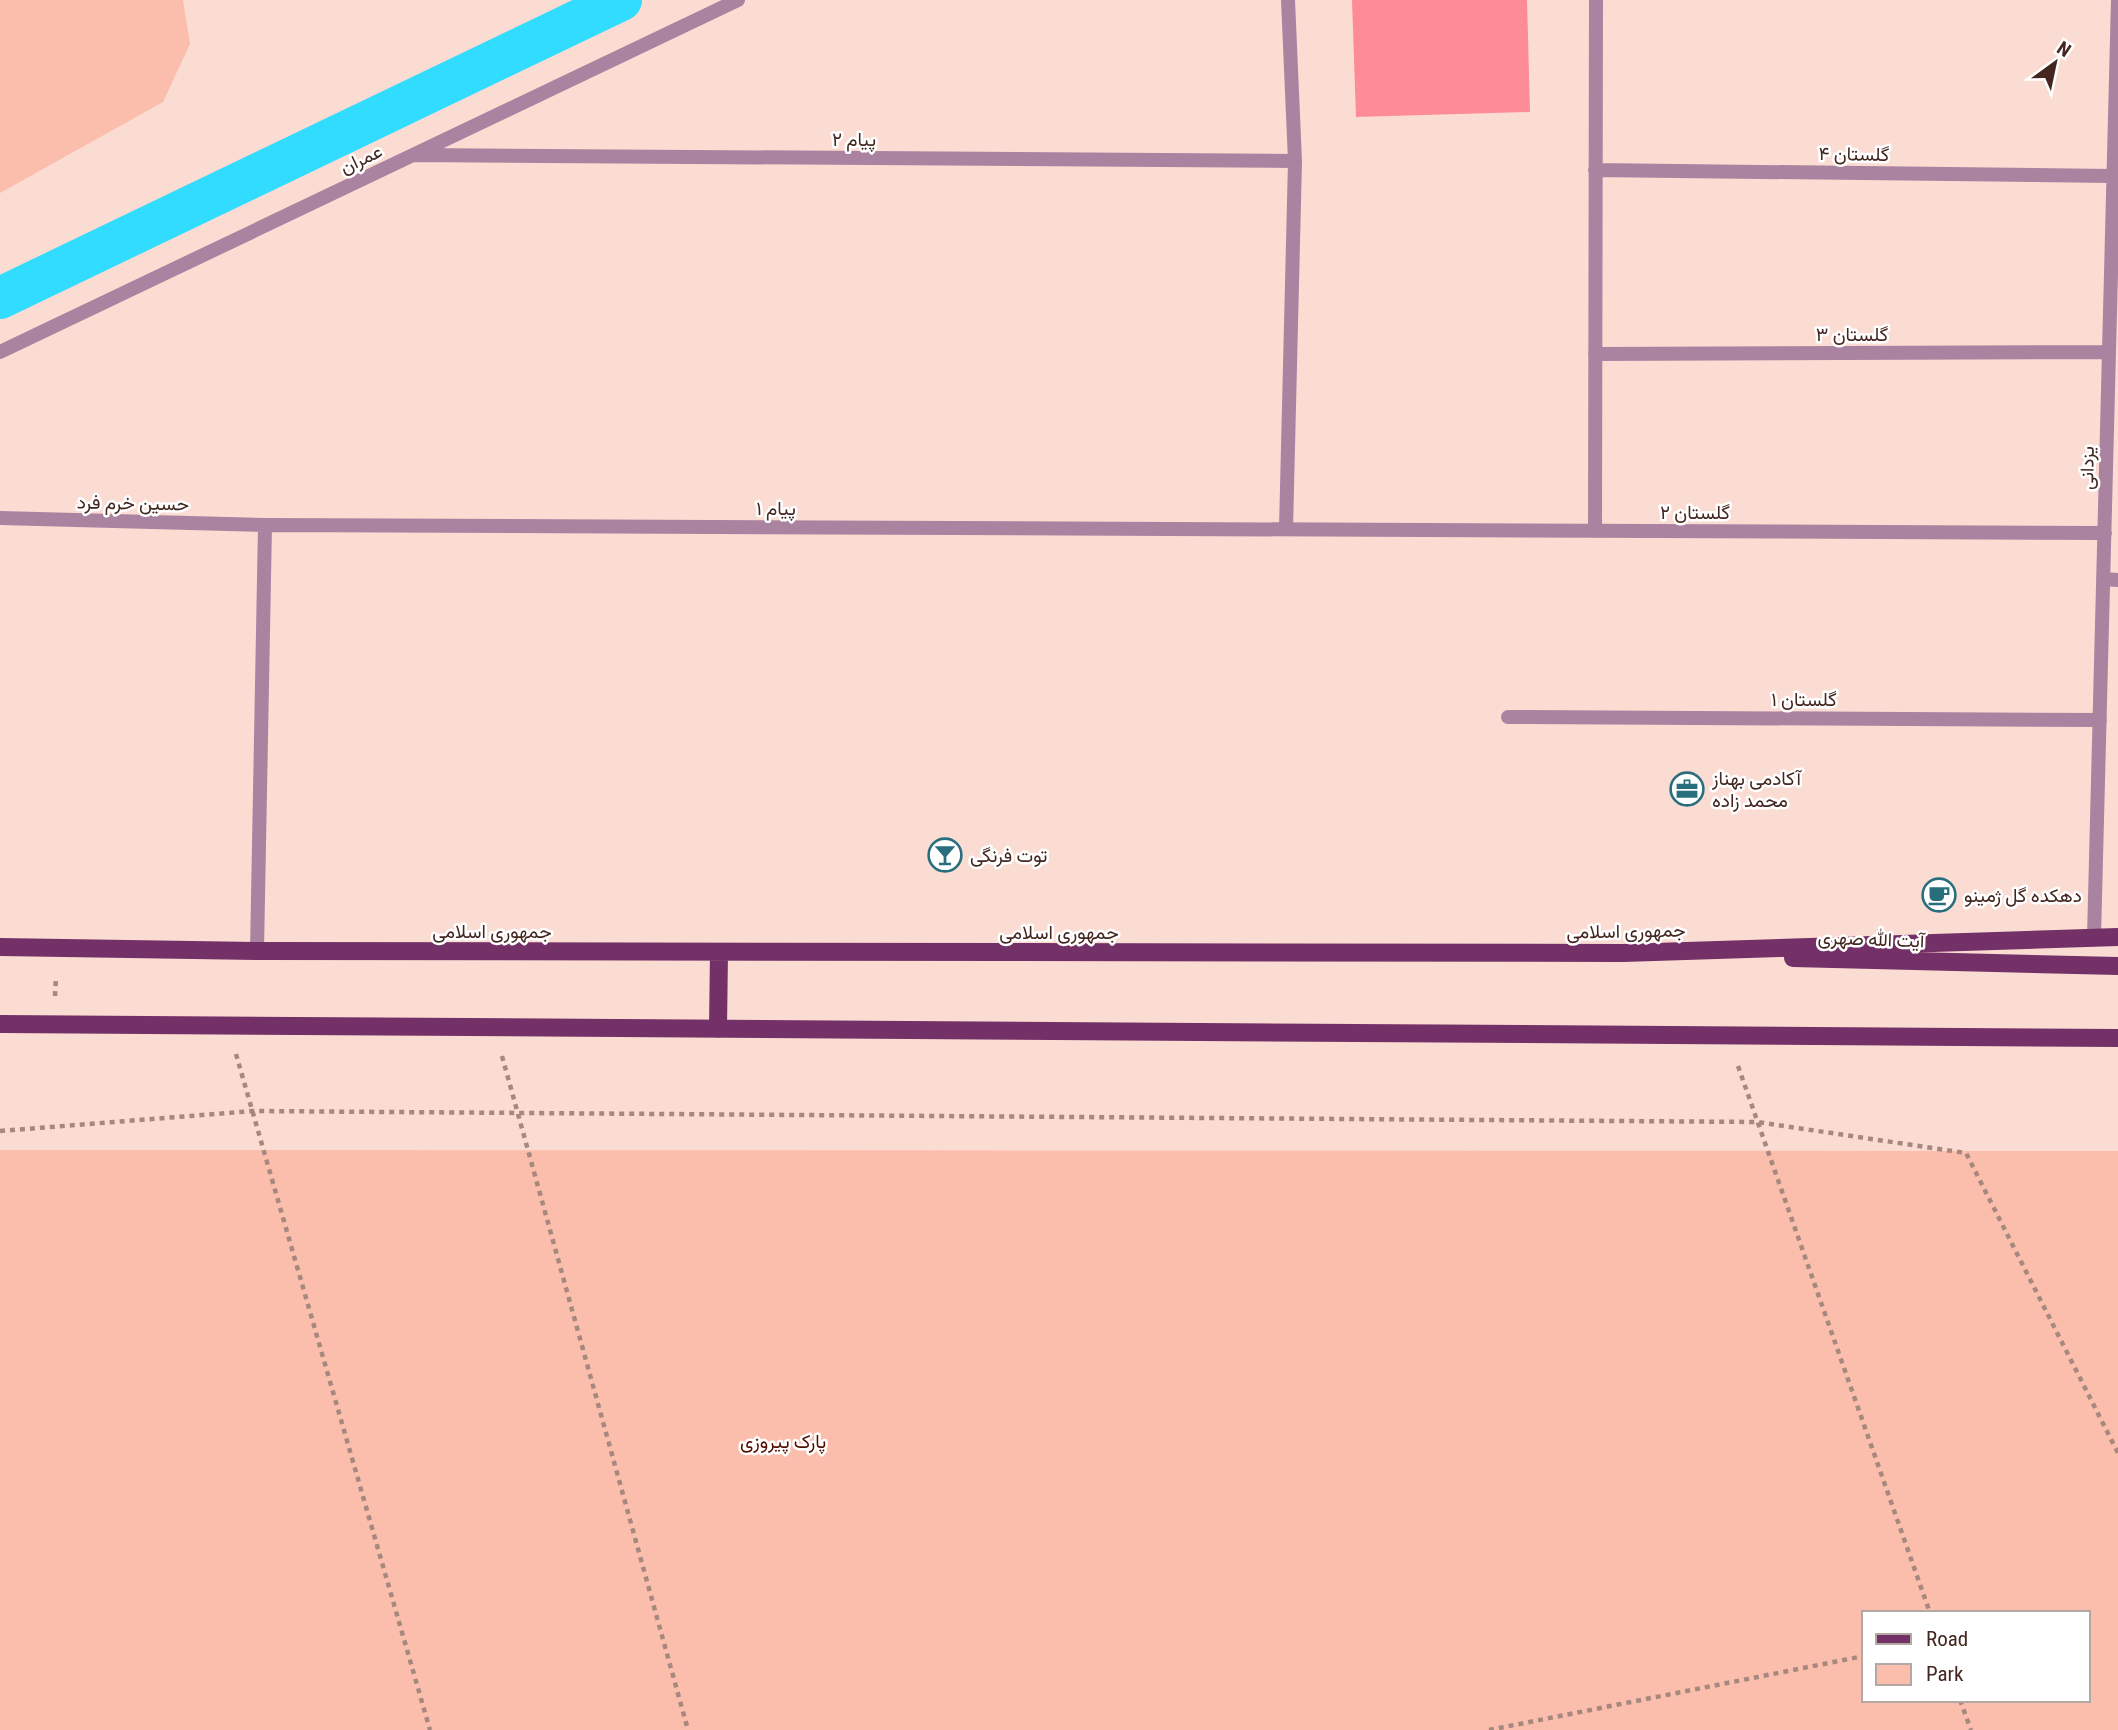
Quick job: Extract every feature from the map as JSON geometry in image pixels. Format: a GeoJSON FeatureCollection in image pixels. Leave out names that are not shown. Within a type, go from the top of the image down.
{"type":"FeatureCollection","features":[{"type":"Feature","properties":{"kind":"main road","name":"جمهوری اسلامی"},"geometry":{"type":"LineString","coordinates":[[0,947],[257,951],[1623,953],[2118,937]]}},
{"type":"Feature","properties":{"kind":"main road"},"geometry":{"type":"LineString","coordinates":[[718,1029],[719,952]]}},
{"type":"Feature","properties":{"kind":"main road","name":"آیت الله صهری"},"geometry":{"type":"LineString","coordinates":[[1623,953],[2118,966]]}},
{"type":"Feature","properties":{"kind":"main road"},"geometry":{"type":"LineString","coordinates":[[0,1024],[2118,1038]]}},
{"type":"Feature","properties":{"kind":"street","name":"عمران"},"geometry":{"type":"LineString","coordinates":[[0,352],[738,0]]}},
{"type":"Feature","properties":{"kind":"street"},"geometry":{"type":"LineString","coordinates":[[1286,530],[1295,161],[1288,0]]}},
{"type":"Feature","properties":{"kind":"street"},"geometry":{"type":"LineString","coordinates":[[1595,531],[1596,0]]}},
{"type":"Feature","properties":{"kind":"street","name":"یزدانی"},"geometry":{"type":"LineString","coordinates":[[2094,937],[2101,720],[2111,579],[2105,533],[2109,352],[2115,278],[2113,176],[2118,0]]}},
{"type":"Feature","properties":{"kind":"street","name":"پیام ۲"},"geometry":{"type":"LineString","coordinates":[[414,155],[1295,161]]}},
{"type":"Feature","properties":{"kind":"street","name":"گلستان ۴"},"geometry":{"type":"LineString","coordinates":[[1595,170],[2113,176]]}},
{"type":"Feature","properties":{"kind":"street","name":"گلستان ۳"},"geometry":{"type":"LineString","coordinates":[[1595,354],[2109,352]]}},
{"type":"Feature","properties":{"kind":"street","name":"حسین خرم فرد"},"geometry":{"type":"LineString","coordinates":[[0,518],[265,525]]}},
{"type":"Feature","properties":{"kind":"street"},"geometry":{"type":"LineString","coordinates":[[257,951],[265,525]]}},
{"type":"Feature","properties":{"kind":"street","name":"پیام ۱"},"geometry":{"type":"LineString","coordinates":[[265,525],[1286,530]]}},
{"type":"Feature","properties":{"kind":"street","name":"گلستان ۲"},"geometry":{"type":"LineString","coordinates":[[1286,530],[2105,533]]}},
{"type":"Feature","properties":{"kind":"street","name":"گلستان ۱"},"geometry":{"type":"LineString","coordinates":[[1508,717],[2101,720]]}},
{"type":"Feature","properties":{"kind":"path"},"geometry":{"type":"LineString","coordinates":[[54,1024],[57,948]]}},
{"type":"Feature","properties":{"kind":"path"},"geometry":{"type":"LineString","coordinates":[[228,1026],[430,1730]]}},
{"type":"Feature","properties":{"kind":"path"},"geometry":{"type":"LineString","coordinates":[[494,1028],[688,1730]]}},
{"type":"Feature","properties":{"kind":"path"},"geometry":{"type":"LineString","coordinates":[[1727,1035],[1929,1611]]}},
{"type":"Feature","properties":{"kind":"path"},"geometry":{"type":"LineString","coordinates":[[0,1131],[253,1111],[1757,1122],[1966,1153],[2118,1453]]}},
{"type":"Feature","properties":{"kind":"path"},"geometry":{"type":"LineString","coordinates":[[1489,1730],[1862,1656]]}},
{"type":"Feature","properties":{"kind":"path"},"geometry":{"type":"LineString","coordinates":[[1961,1702],[1971,1730]]}},
{"type":"Feature","properties":{"kind":"green space"},"geometry":{"type":"Polygon","coordinates":[[[0,0],[183,0],[190,44],[163,102],[0,193],[0,0]]]}},
{"type":"Feature","properties":{"kind":"green space","name":"پارک پیروزی"},"geometry":{"type":"Polygon","coordinates":[[[0,1150],[2118,1151],[2118,1730],[0,1730],[0,1150]]]}},
{"type":"Feature","properties":{"kind":"building"},"geometry":{"type":"Polygon","coordinates":[[[1352,0],[1527,0],[1530,112],[1356,117],[1352,0]]]}},
{"type":"Feature","properties":{"kind":"waterway"},"geometry":{"type":"LineString","coordinates":[[0,298],[621,0]]}},
{"type":"Feature","properties":{"kind":"place","name":"آکادمی بهناز محمد زاده"},"geometry":{"type":"Point","coordinates":[1687,789]}},
{"type":"Feature","properties":{"kind":"place","name":"توت فرنگی"},"geometry":{"type":"Point","coordinates":[945,855]}},
{"type":"Feature","properties":{"kind":"place","name":"دهکده گل ژمینو"},"geometry":{"type":"Point","coordinates":[1939,895]}}]}
